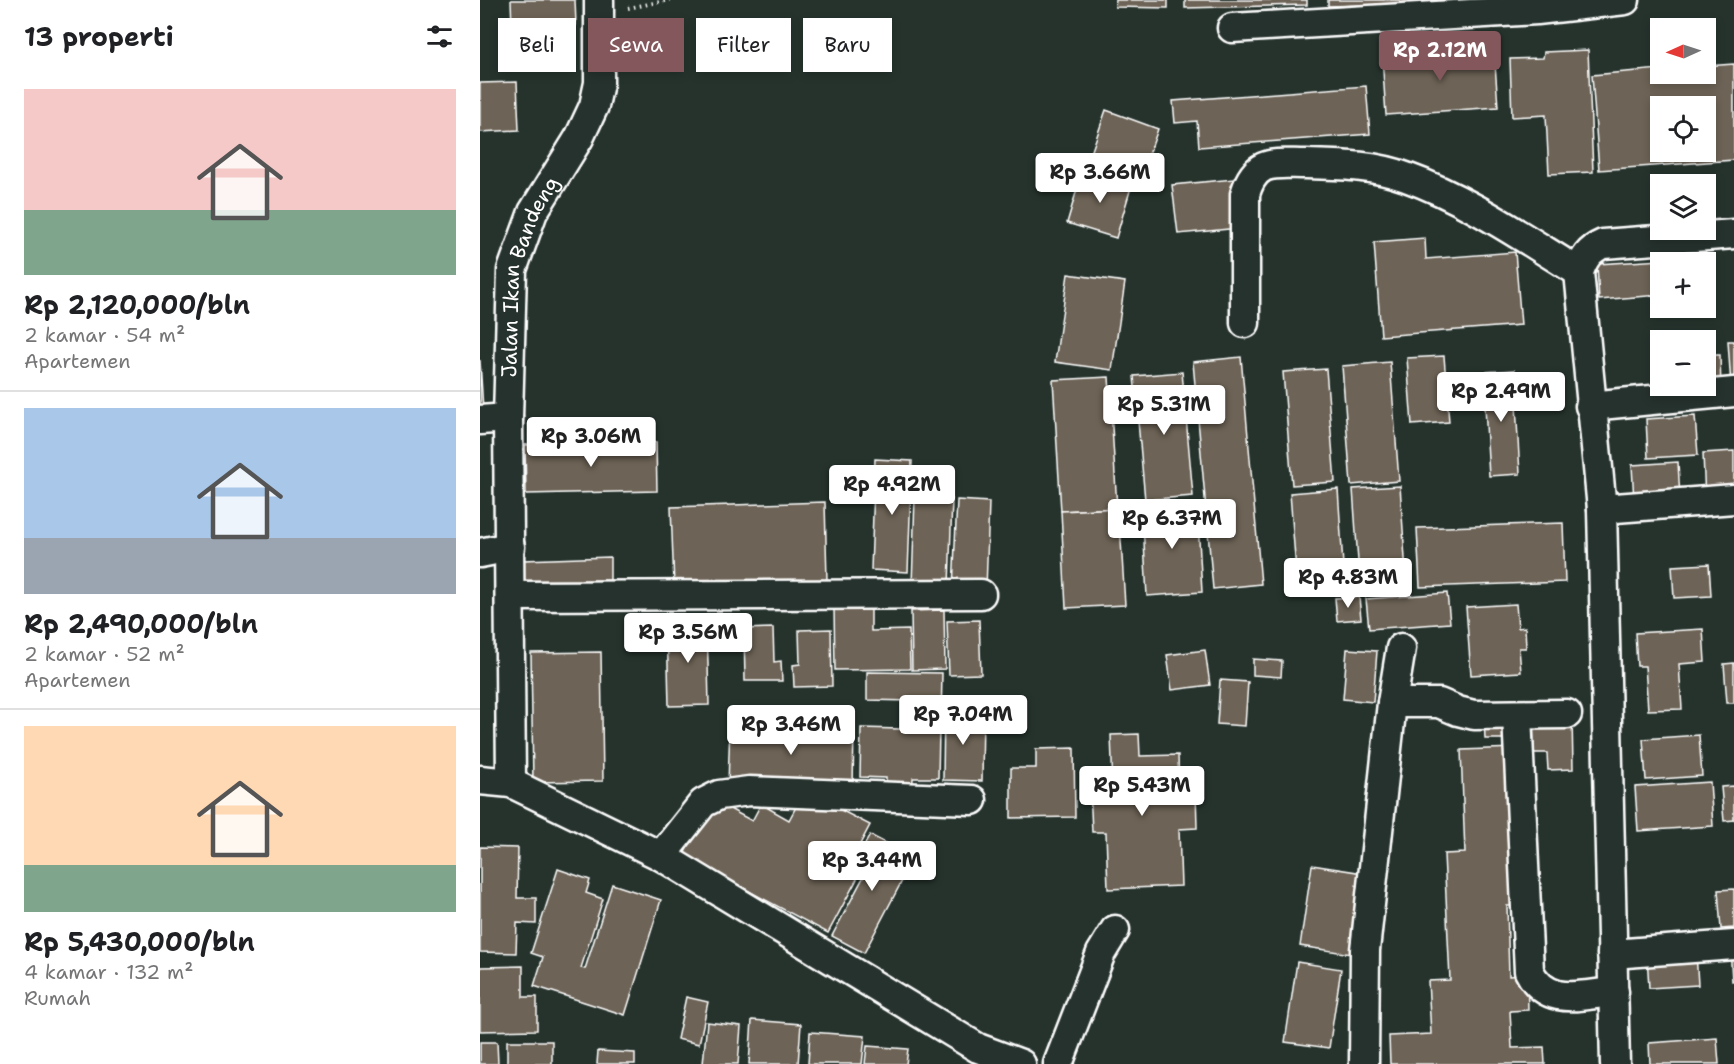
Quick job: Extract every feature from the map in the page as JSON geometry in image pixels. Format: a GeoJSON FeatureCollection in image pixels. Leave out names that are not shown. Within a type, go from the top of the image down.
{"type":"FeatureCollection","features":[{"type":"Feature","properties":{"kind":"street"},"geometry":{"type":"LineString","coordinates":[[1232,28],[1538,10],[1625,0]]}},
{"type":"Feature","properties":{"kind":"street","name":"Jalan Ikan Bandeng"},"geometry":{"type":"LineString","coordinates":[[511,783],[508,418],[512,270],[533,212],[579,138],[594,106],[599,83],[600,7]]}},
{"type":"Feature","properties":{"kind":"street"},"geometry":{"type":"LineString","coordinates":[[1245,323],[1245,194],[1250,177],[1267,164],[1352,165],[1405,176],[1464,202],[1579,272]]}},
{"type":"Feature","properties":{"kind":"street"},"geometry":{"type":"LineString","coordinates":[[1615,1064],[1602,509],[1590,406],[1579,272],[1585,257],[1593,248],[1603,244],[1734,234]]}},
{"type":"Feature","properties":{"kind":"street"},"geometry":{"type":"LineString","coordinates":[[1590,406],[1734,392]]}},
{"type":"Feature","properties":{"kind":"street"},"geometry":{"type":"LineString","coordinates":[[480,420],[508,418]]}},
{"type":"Feature","properties":{"kind":"street"},"geometry":{"type":"LineString","coordinates":[[1602,509],[1734,499]]}},
{"type":"Feature","properties":{"kind":"street"},"geometry":{"type":"LineString","coordinates":[[480,553],[510,548]]}},
{"type":"Feature","properties":{"kind":"street"},"geometry":{"type":"LineString","coordinates":[[510,596],[981,594]]}},
{"type":"Feature","properties":{"kind":"street"},"geometry":{"type":"LineString","coordinates":[[1364,1064],[1365,950],[1392,703],[1401,648]]}},
{"type":"Feature","properties":{"kind":"street"},"geometry":{"type":"LineString","coordinates":[[1392,703],[1439,703],[1474,715],[1568,714]]}},
{"type":"Feature","properties":{"kind":"street"},"geometry":{"type":"LineString","coordinates":[[1517,715],[1529,971],[1537,986],[1555,996],[1614,992]]}},
{"type":"Feature","properties":{"kind":"street"},"geometry":{"type":"LineString","coordinates":[[480,780],[511,783],[661,856],[978,1048],[1021,1064]]}},
{"type":"Feature","properties":{"kind":"street"},"geometry":{"type":"LineString","coordinates":[[661,856],[703,803],[718,795],[749,791],[972,800]]}},
{"type":"Feature","properties":{"kind":"street"},"geometry":{"type":"LineString","coordinates":[[1058,1064],[1101,953],[1114,930]]}},
{"type":"Feature","properties":{"kind":"street"},"geometry":{"type":"LineString","coordinates":[[1612,954],[1734,945]]}},
{"type":"Feature","properties":{"kind":"path"},"geometry":{"type":"LineString","coordinates":[[600,7],[670,0]]}},
{"type":"Feature","properties":{"kind":"building"},"geometry":{"type":"Polygon","coordinates":[[[511,0],[575,0],[576,18],[512,18],[511,0]]]}},
{"type":"Feature","properties":{"kind":"building"},"geometry":{"type":"Polygon","coordinates":[[[1116,0],[1168,0],[1168,8],[1115,7],[1116,0]]]}},
{"type":"Feature","properties":{"kind":"building"},"geometry":{"type":"Polygon","coordinates":[[[1185,0],[1307,0],[1307,5],[1185,8],[1185,0]]]}},
{"type":"Feature","properties":{"kind":"building"},"geometry":{"type":"Polygon","coordinates":[[[1328,0],[1524,0],[1524,1],[1328,6],[1328,0]]]}},
{"type":"Feature","properties":{"kind":"building"},"geometry":{"type":"Polygon","coordinates":[[[1494,49],[1498,107],[1386,115],[1382,56],[1494,49]]]}},
{"type":"Feature","properties":{"kind":"building"},"geometry":{"type":"Polygon","coordinates":[[[1588,50],[1593,172],[1549,174],[1546,115],[1512,117],[1510,59],[1543,58],[1544,52],[1588,50]]]}},
{"type":"Feature","properties":{"kind":"building"},"geometry":{"type":"Polygon","coordinates":[[[1734,64],[1734,160],[1716,161],[1716,96],[1650,96],[1650,162],[1707,162],[1599,170],[1592,75],[1650,70],[1650,84],[1716,84],[1716,65],[1734,64]]]}},
{"type":"Feature","properties":{"kind":"building"},"geometry":{"type":"Polygon","coordinates":[[[517,82],[519,130],[480,132],[480,83],[517,82]]]}},
{"type":"Feature","properties":{"kind":"building"},"geometry":{"type":"Polygon","coordinates":[[[1366,86],[1370,134],[1199,147],[1197,121],[1175,123],[1173,101],[1366,86]]]}},
{"type":"Feature","properties":{"kind":"building"},"geometry":{"type":"Polygon","coordinates":[[[1106,110],[1158,129],[1140,180],[1088,162],[1106,110]]]}},
{"type":"Feature","properties":{"kind":"building"},"geometry":{"type":"Polygon","coordinates":[[[1083,169],[1132,184],[1116,238],[1067,223],[1083,169]]]}},
{"type":"Feature","properties":{"kind":"building"},"geometry":{"type":"Polygon","coordinates":[[[1234,179],[1239,228],[1178,234],[1172,185],[1234,179]]]}},
{"type":"Feature","properties":{"kind":"building"},"geometry":{"type":"Polygon","coordinates":[[[1425,238],[1426,259],[1515,252],[1521,325],[1381,336],[1374,242],[1425,238]]]}},
{"type":"Feature","properties":{"kind":"building"},"geometry":{"type":"Polygon","coordinates":[[[1650,261],[1650,296],[1599,300],[1597,264],[1650,261]]]}},
{"type":"Feature","properties":{"kind":"building"},"geometry":{"type":"Polygon","coordinates":[[[1068,274],[1125,282],[1112,370],[1055,362],[1068,274]]]}},
{"type":"Feature","properties":{"kind":"building"},"geometry":{"type":"Polygon","coordinates":[[[1728,341],[1734,341],[1734,386],[1731,386],[1728,341]]]}},
{"type":"Feature","properties":{"kind":"building"},"geometry":{"type":"Polygon","coordinates":[[[1716,355],[1720,355],[1721,390],[1716,389],[1716,355]]]}},
{"type":"Feature","properties":{"kind":"building"},"geometry":{"type":"Polygon","coordinates":[[[1444,356],[1449,422],[1412,425],[1407,358],[1444,356]]]}},
{"type":"Feature","properties":{"kind":"building"},"geometry":{"type":"Polygon","coordinates":[[[1241,357],[1261,584],[1213,589],[1193,362],[1241,357]]]}},
{"type":"Feature","properties":{"kind":"building"},"geometry":{"type":"Polygon","coordinates":[[[480,360],[483,410],[480,410],[480,360]]]}},
{"type":"Feature","properties":{"kind":"building"},"geometry":{"type":"Polygon","coordinates":[[[1390,362],[1399,481],[1351,485],[1342,366],[1390,362]]]}},
{"type":"Feature","properties":{"kind":"building"},"geometry":{"type":"Polygon","coordinates":[[[1326,369],[1335,482],[1292,485],[1283,372],[1326,369]]]}},
{"type":"Feature","properties":{"kind":"building"},"geometry":{"type":"Polygon","coordinates":[[[1514,370],[1520,474],[1489,476],[1483,372],[1514,370]]]}},
{"type":"Feature","properties":{"kind":"building"},"geometry":{"type":"Polygon","coordinates":[[[1182,372],[1193,496],[1145,500],[1134,376],[1182,372]]]}},
{"type":"Feature","properties":{"kind":"building"},"geometry":{"type":"Polygon","coordinates":[[[1109,377],[1117,508],[1061,511],[1053,380],[1109,377]]]}},
{"type":"Feature","properties":{"kind":"building"},"geometry":{"type":"Polygon","coordinates":[[[1695,416],[1698,455],[1648,458],[1646,419],[1695,416]]]}},
{"type":"Feature","properties":{"kind":"building"},"geometry":{"type":"Polygon","coordinates":[[[656,442],[657,491],[526,494],[525,445],[656,442]]]}},
{"type":"Feature","properties":{"kind":"building"},"geometry":{"type":"Polygon","coordinates":[[[1734,451],[1734,498],[1705,500],[1703,453],[1734,451]]]}},
{"type":"Feature","properties":{"kind":"building"},"geometry":{"type":"Polygon","coordinates":[[[875,459],[912,461],[908,572],[871,570],[875,459]]]}},
{"type":"Feature","properties":{"kind":"building"},"geometry":{"type":"Polygon","coordinates":[[[1678,462],[1680,498],[1634,501],[1632,465],[1678,462]]]}},
{"type":"Feature","properties":{"kind":"building"},"geometry":{"type":"Polygon","coordinates":[[[1400,486],[1406,573],[1359,576],[1353,489],[1400,486]]]}},
{"type":"Feature","properties":{"kind":"building"},"geometry":{"type":"Polygon","coordinates":[[[1338,489],[1344,581],[1297,584],[1290,493],[1338,489]]]}},
{"type":"Feature","properties":{"kind":"building"},"geometry":{"type":"Polygon","coordinates":[[[915,498],[952,499],[949,586],[912,585],[915,498]]]}},
{"type":"Feature","properties":{"kind":"building"},"geometry":{"type":"Polygon","coordinates":[[[957,500],[989,502],[986,590],[953,589],[957,500]]]}},
{"type":"Feature","properties":{"kind":"building"},"geometry":{"type":"Polygon","coordinates":[[[825,502],[827,581],[674,586],[671,507],[825,502]]]}},
{"type":"Feature","properties":{"kind":"building"},"geometry":{"type":"Polygon","coordinates":[[[1197,504],[1202,592],[1147,596],[1142,506],[1197,504]]]}},
{"type":"Feature","properties":{"kind":"building"},"geometry":{"type":"Polygon","coordinates":[[[1119,508],[1125,605],[1066,608],[1061,511],[1119,508]]]}},
{"type":"Feature","properties":{"kind":"building"},"geometry":{"type":"Polygon","coordinates":[[[1563,523],[1565,582],[1420,587],[1417,528],[1563,523]]]}},
{"type":"Feature","properties":{"kind":"building"},"geometry":{"type":"Polygon","coordinates":[[[610,557],[610,592],[524,594],[523,560],[610,557]]]}},
{"type":"Feature","properties":{"kind":"building"},"geometry":{"type":"Polygon","coordinates":[[[1709,564],[1711,596],[1674,598],[1672,566],[1709,564]]]}},
{"type":"Feature","properties":{"kind":"building"},"geometry":{"type":"Polygon","coordinates":[[[1447,593],[1450,623],[1369,629],[1366,599],[1447,593]]]}},
{"type":"Feature","properties":{"kind":"building"},"geometry":{"type":"Polygon","coordinates":[[[1359,597],[1361,619],[1337,621],[1335,598],[1359,597]]]}},
{"type":"Feature","properties":{"kind":"building"},"geometry":{"type":"Polygon","coordinates":[[[1516,604],[1518,628],[1525,627],[1526,648],[1519,648],[1521,672],[1471,675],[1466,607],[1516,604]]]}},
{"type":"Feature","properties":{"kind":"building"},"geometry":{"type":"Polygon","coordinates":[[[871,606],[871,631],[909,630],[910,669],[835,670],[834,607],[871,606]]]}},
{"type":"Feature","properties":{"kind":"building"},"geometry":{"type":"Polygon","coordinates":[[[944,610],[945,669],[912,670],[911,611],[944,610]]]}},
{"type":"Feature","properties":{"kind":"building"},"geometry":{"type":"Polygon","coordinates":[[[979,620],[981,674],[949,675],[947,621],[979,620]]]}},
{"type":"Feature","properties":{"kind":"building"},"geometry":{"type":"Polygon","coordinates":[[[707,622],[709,705],[669,706],[667,623],[707,622]]]}},
{"type":"Feature","properties":{"kind":"building"},"geometry":{"type":"Polygon","coordinates":[[[773,628],[774,662],[781,661],[782,681],[745,681],[744,629],[773,628]]]}},
{"type":"Feature","properties":{"kind":"building"},"geometry":{"type":"Polygon","coordinates":[[[831,629],[832,686],[794,687],[793,665],[800,664],[799,630],[831,629]]]}},
{"type":"Feature","properties":{"kind":"building"},"geometry":{"type":"Polygon","coordinates":[[[1703,629],[1705,662],[1679,664],[1682,709],[1648,710],[1645,666],[1637,666],[1635,633],[1703,629]]]}},
{"type":"Feature","properties":{"kind":"building"},"geometry":{"type":"Polygon","coordinates":[[[1347,649],[1377,651],[1373,702],[1343,699],[1347,649]]]}},
{"type":"Feature","properties":{"kind":"building"},"geometry":{"type":"Polygon","coordinates":[[[1205,650],[1210,685],[1172,690],[1167,655],[1205,650]]]}},
{"type":"Feature","properties":{"kind":"building"},"geometry":{"type":"Polygon","coordinates":[[[601,652],[603,781],[533,782],[531,653],[601,652]]]}},
{"type":"Feature","properties":{"kind":"building"},"geometry":{"type":"Polygon","coordinates":[[[1253,659],[1282,661],[1281,677],[1253,675],[1253,659]]]}},
{"type":"Feature","properties":{"kind":"building"},"geometry":{"type":"Polygon","coordinates":[[[1734,663],[1734,703],[1727,703],[1724,664],[1734,663]]]}},
{"type":"Feature","properties":{"kind":"building"},"geometry":{"type":"Polygon","coordinates":[[[867,672],[942,673],[941,722],[911,722],[912,701],[867,700],[867,672]]]}},
{"type":"Feature","properties":{"kind":"building"},"geometry":{"type":"Polygon","coordinates":[[[1220,680],[1248,682],[1245,726],[1217,724],[1220,680]]]}},
{"type":"Feature","properties":{"kind":"building"},"geometry":{"type":"Polygon","coordinates":[[[944,711],[983,712],[982,781],[943,780],[944,711]]]}},
{"type":"Feature","properties":{"kind":"building"},"geometry":{"type":"Polygon","coordinates":[[[1484,716],[1514,716],[1514,739],[1485,739],[1484,716]]]}},
{"type":"Feature","properties":{"kind":"building"},"geometry":{"type":"Polygon","coordinates":[[[1572,716],[1573,769],[1548,770],[1547,753],[1534,753],[1533,718],[1572,716]]]}},
{"type":"Feature","properties":{"kind":"building"},"geometry":{"type":"Polygon","coordinates":[[[730,723],[854,726],[853,788],[728,785],[730,723]]]}},
{"type":"Feature","properties":{"kind":"building"},"geometry":{"type":"Polygon","coordinates":[[[861,728],[939,730],[938,778],[913,778],[912,795],[886,794],[886,778],[860,777],[861,728]]]}},
{"type":"Feature","properties":{"kind":"building"},"geometry":{"type":"Polygon","coordinates":[[[1139,734],[1140,756],[1178,755],[1179,791],[1196,790],[1197,828],[1179,829],[1181,886],[1108,889],[1106,832],[1092,832],[1090,788],[1113,787],[1111,735],[1139,734]]]}},
{"type":"Feature","properties":{"kind":"building"},"geometry":{"type":"Polygon","coordinates":[[[1699,735],[1702,776],[1646,780],[1643,739],[1699,735]]]}},
{"type":"Feature","properties":{"kind":"building"},"geometry":{"type":"Polygon","coordinates":[[[1074,748],[1075,817],[1011,818],[1011,768],[1036,768],[1036,749],[1074,748]]]}},
{"type":"Feature","properties":{"kind":"building"},"geometry":{"type":"Polygon","coordinates":[[[1516,748],[1521,906],[1507,906],[1509,976],[1527,975],[1528,1010],[1510,1011],[1512,1048],[1544,1047],[1545,1064],[1390,1064],[1389,1036],[1431,1034],[1428,981],[1450,980],[1444,854],[1465,853],[1461,750],[1516,748]]]}},
{"type":"Feature","properties":{"kind":"building"},"geometry":{"type":"Polygon","coordinates":[[[1710,782],[1713,826],[1638,831],[1635,787],[1710,782]]]}},
{"type":"Feature","properties":{"kind":"building"},"geometry":{"type":"Polygon","coordinates":[[[1734,786],[1734,820],[1724,821],[1721,787],[1734,786]]]}},
{"type":"Feature","properties":{"kind":"building"},"geometry":{"type":"Polygon","coordinates":[[[803,794],[831,809],[833,806],[870,825],[846,871],[858,877],[828,933],[683,856],[713,800],[752,821],[761,804],[789,820],[803,794]]]}},
{"type":"Feature","properties":{"kind":"building"},"geometry":{"type":"Polygon","coordinates":[[[870,835],[914,858],[864,953],[832,936],[865,874],[852,868],[870,835]]]}},
{"type":"Feature","properties":{"kind":"building"},"geometry":{"type":"Polygon","coordinates":[[[480,847],[518,848],[517,898],[536,898],[536,924],[517,923],[516,953],[480,952],[480,847]]]}},
{"type":"Feature","properties":{"kind":"building"},"geometry":{"type":"Polygon","coordinates":[[[1312,865],[1363,873],[1351,954],[1300,946],[1312,865]]]}},
{"type":"Feature","properties":{"kind":"building"},"geometry":{"type":"Polygon","coordinates":[[[558,869],[590,880],[586,893],[603,899],[581,968],[585,969],[612,884],[661,900],[625,1015],[534,986],[543,957],[531,953],[558,869]]]}},
{"type":"Feature","properties":{"kind":"building"},"geometry":{"type":"Polygon","coordinates":[[[1734,889],[1734,928],[1721,929],[1718,890],[1734,889]]]}},
{"type":"Feature","properties":{"kind":"building"},"geometry":{"type":"Polygon","coordinates":[[[1730,946],[1734,946],[1734,981],[1732,981],[1730,946]]]}},
{"type":"Feature","properties":{"kind":"building"},"geometry":{"type":"Polygon","coordinates":[[[1696,952],[1698,985],[1649,988],[1647,955],[1696,952]]]}},
{"type":"Feature","properties":{"kind":"building"},"geometry":{"type":"Polygon","coordinates":[[[1297,962],[1341,969],[1329,1048],[1285,1042],[1297,962]]]}},
{"type":"Feature","properties":{"kind":"building"},"geometry":{"type":"Polygon","coordinates":[[[523,966],[523,997],[537,997],[537,1030],[480,1031],[480,967],[523,966]]]}},
{"type":"Feature","properties":{"kind":"building"},"geometry":{"type":"Polygon","coordinates":[[[686,997],[708,1002],[699,1044],[677,1039],[686,997]]]}},
{"type":"Feature","properties":{"kind":"building"},"geometry":{"type":"Polygon","coordinates":[[[752,1020],[801,1024],[798,1064],[749,1064],[752,1020]]]}},
{"type":"Feature","properties":{"kind":"building"},"geometry":{"type":"Polygon","coordinates":[[[707,1022],[741,1026],[738,1064],[703,1064],[707,1022]]]}},
{"type":"Feature","properties":{"kind":"building"},"geometry":{"type":"Polygon","coordinates":[[[810,1032],[865,1036],[862,1064],[808,1064],[810,1032]]]}},
{"type":"Feature","properties":{"kind":"building"},"geometry":{"type":"Polygon","coordinates":[[[1717,1038],[1719,1064],[1650,1064],[1649,1043],[1717,1038]]]}},
{"type":"Feature","properties":{"kind":"building"},"geometry":{"type":"Polygon","coordinates":[[[507,1041],[552,1041],[552,1064],[507,1064],[507,1041]]]}},
{"type":"Feature","properties":{"kind":"building"},"geometry":{"type":"Polygon","coordinates":[[[480,1042],[497,1042],[498,1064],[480,1064],[480,1042]]]}},
{"type":"Feature","properties":{"kind":"building"},"geometry":{"type":"Polygon","coordinates":[[[867,1046],[908,1049],[906,1064],[865,1064],[867,1046]]]}},
{"type":"Feature","properties":{"kind":"building"},"geometry":{"type":"Polygon","coordinates":[[[598,1051],[635,1053],[635,1064],[597,1064],[598,1051]]]}}]}
